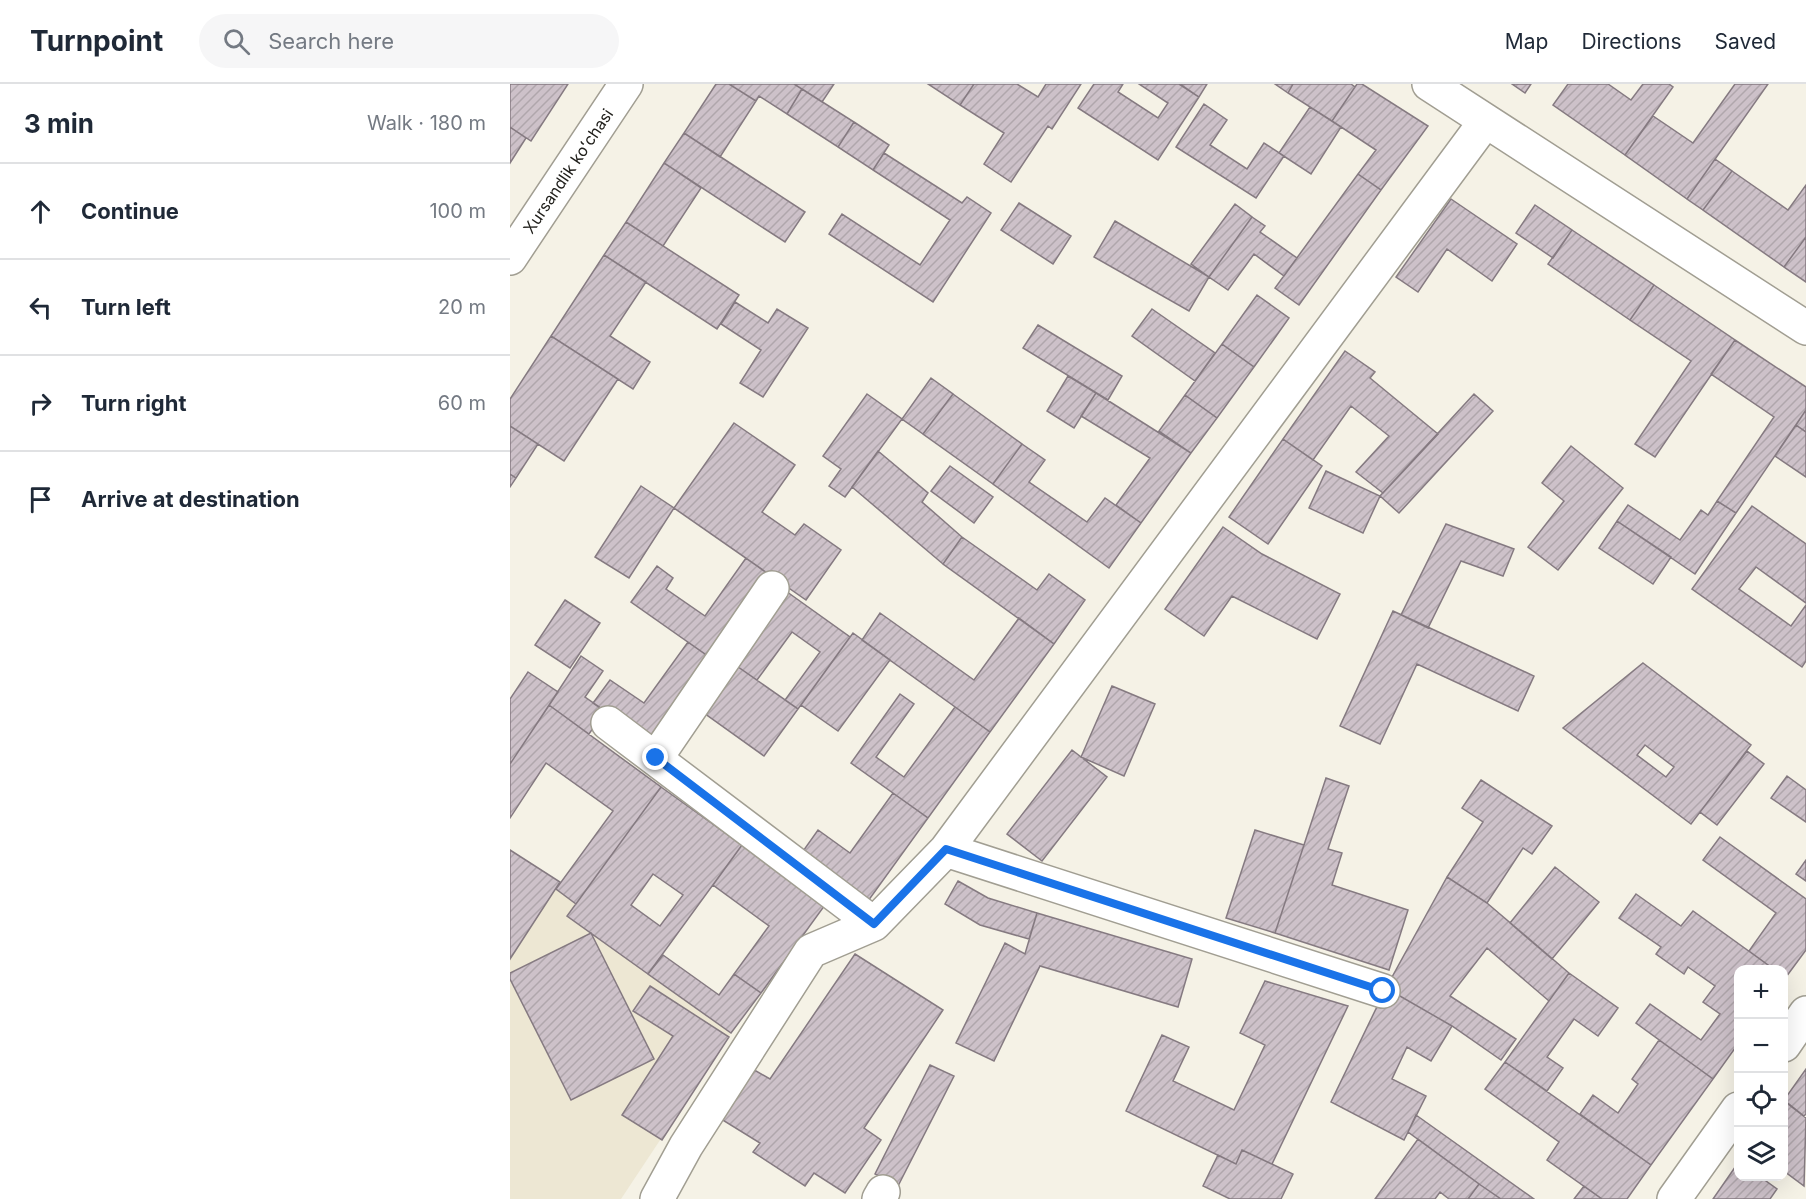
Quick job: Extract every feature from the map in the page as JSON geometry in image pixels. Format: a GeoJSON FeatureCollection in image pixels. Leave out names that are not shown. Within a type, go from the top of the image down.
{"type":"FeatureCollection","features":[{"type":"Feature","properties":{"kind":"street","name":"Xursandlik koʻchasi"},"geometry":{"type":"LineString","coordinates":[[510,258],[626,84]]}},
{"type":"Feature","properties":{"kind":"street"},"geometry":{"type":"LineString","coordinates":[[1429,84],[1806,328]]}},
{"type":"Feature","properties":{"kind":"street"},"geometry":{"type":"LineString","coordinates":[[657,1199],[686,1146],[811,951],[874,924],[946,849],[1485,122]]}},
{"type":"Feature","properties":{"kind":"street"},"geometry":{"type":"LineString","coordinates":[[656,758],[772,588]]}},
{"type":"Feature","properties":{"kind":"street"},"geometry":{"type":"LineString","coordinates":[[608,723],[874,924]]}},
{"type":"Feature","properties":{"kind":"street"},"geometry":{"type":"LineString","coordinates":[[946,849],[1383,991]]}},
{"type":"Feature","properties":{"kind":"street"},"geometry":{"type":"LineString","coordinates":[[1788,1039],[1806,1013]]}},
{"type":"Feature","properties":{"kind":"street"},"geometry":{"type":"LineString","coordinates":[[1674,1199],[1734,1115]]}},
{"type":"Feature","properties":{"kind":"shaded area"},"geometry":{"type":"Polygon","coordinates":[[[510,850],[560,882],[556,889],[576,904],[568,916],[731,1033],[621,1199],[510,1199],[510,850]]]}},
{"type":"Feature","properties":{"kind":"building"},"geometry":{"type":"Polygon","coordinates":[[[510,84],[568,84],[531,141],[510,127],[510,84]]]}},
{"type":"Feature","properties":{"kind":"building"},"geometry":{"type":"Polygon","coordinates":[[[716,84],[729,84],[756,101],[720,157],[684,133],[716,84]]]}},
{"type":"Feature","properties":{"kind":"building"},"geometry":{"type":"Polygon","coordinates":[[[729,84],[794,84],[802,89],[787,114],[759,96],[756,101],[729,84]]]}},
{"type":"Feature","properties":{"kind":"building"},"geometry":{"type":"Polygon","coordinates":[[[794,84],[834,84],[822,102],[794,84]]]}},
{"type":"Feature","properties":{"kind":"building"},"geometry":{"type":"Polygon","coordinates":[[[928,84],[974,84],[960,105],[928,84]]]}},
{"type":"Feature","properties":{"kind":"building"},"geometry":{"type":"Polygon","coordinates":[[[974,84],[1017,84],[1038,97],[1046,84],[1081,84],[1052,129],[1048,126],[1011,182],[984,164],[1004,133],[960,105],[974,84]]]}},
{"type":"Feature","properties":{"kind":"building"},"geometry":{"type":"Polygon","coordinates":[[[1094,84],[1123,84],[1118,92],[1158,118],[1168,103],[1139,84],[1179,84],[1199,97],[1158,160],[1078,108],[1094,84]]]}},
{"type":"Feature","properties":{"kind":"building"},"geometry":{"type":"Polygon","coordinates":[[[1180,84],[1207,84],[1199,97],[1180,84]]]}},
{"type":"Feature","properties":{"kind":"building"},"geometry":{"type":"Polygon","coordinates":[[[1275,84],[1293,84],[1288,93],[1275,84]]]}},
{"type":"Feature","properties":{"kind":"building"},"geometry":{"type":"Polygon","coordinates":[[[1293,84],[1351,84],[1355,87],[1332,121],[1288,93],[1293,84]]]}},
{"type":"Feature","properties":{"kind":"building"},"geometry":{"type":"Polygon","coordinates":[[[1357,84],[1362,84],[1428,126],[1381,190],[1358,174],[1376,150],[1332,121],[1357,84]]]}},
{"type":"Feature","properties":{"kind":"building"},"geometry":{"type":"Polygon","coordinates":[[[1512,84],[1531,84],[1525,93],[1512,84]]]}},
{"type":"Feature","properties":{"kind":"building"},"geometry":{"type":"Polygon","coordinates":[[[1568,84],[1608,84],[1631,100],[1643,84],[1669,84],[1673,87],[1625,155],[1553,105],[1568,84]]]}},
{"type":"Feature","properties":{"kind":"building"},"geometry":{"type":"Polygon","coordinates":[[[1735,84],[1768,84],[1687,199],[1625,155],[1653,116],[1693,143],[1735,84]]]}},
{"type":"Feature","properties":{"kind":"building"},"geometry":{"type":"Polygon","coordinates":[[[802,89],[854,122],[838,147],[787,114],[802,89]]]}},
{"type":"Feature","properties":{"kind":"building"},"geometry":{"type":"Polygon","coordinates":[[[1204,104],[1227,120],[1210,145],[1247,169],[1264,143],[1284,156],[1256,198],[1176,147],[1204,104]]]}},
{"type":"Feature","properties":{"kind":"building"},"geometry":{"type":"Polygon","coordinates":[[[1310,107],[1341,127],[1311,174],[1279,153],[1310,107]]]}},
{"type":"Feature","properties":{"kind":"building"},"geometry":{"type":"Polygon","coordinates":[[[854,122],[889,145],[873,170],[838,147],[854,122]]]}},
{"type":"Feature","properties":{"kind":"building"},"geometry":{"type":"Polygon","coordinates":[[[510,127],[526,138],[510,163],[510,127]]]}},
{"type":"Feature","properties":{"kind":"building"},"geometry":{"type":"Polygon","coordinates":[[[684,133],[805,212],[785,242],[664,163],[684,133]]]}},
{"type":"Feature","properties":{"kind":"building"},"geometry":{"type":"Polygon","coordinates":[[[884,153],[962,203],[967,197],[991,213],[933,302],[829,234],[842,214],[920,265],[950,220],[873,170],[884,153]]]}},
{"type":"Feature","properties":{"kind":"building"},"geometry":{"type":"Polygon","coordinates":[[[1715,159],[1732,171],[1703,210],[1687,199],[1715,159]]]}},
{"type":"Feature","properties":{"kind":"building"},"geometry":{"type":"Polygon","coordinates":[[[664,163],[701,188],[663,246],[626,222],[664,163]]]}},
{"type":"Feature","properties":{"kind":"building"},"geometry":{"type":"Polygon","coordinates":[[[1732,171],[1788,210],[1806,185],[1806,237],[1784,267],[1703,210],[1732,171]]]}},
{"type":"Feature","properties":{"kind":"building"},"geometry":{"type":"Polygon","coordinates":[[[1358,174],[1381,190],[1299,305],[1275,288],[1358,174]]]}},
{"type":"Feature","properties":{"kind":"building"},"geometry":{"type":"Polygon","coordinates":[[[1451,199],[1517,244],[1492,281],[1447,249],[1418,292],[1396,277],[1451,199]]]}},
{"type":"Feature","properties":{"kind":"building"},"geometry":{"type":"Polygon","coordinates":[[[1019,203],[1071,236],[1053,264],[1001,230],[1019,203]]]}},
{"type":"Feature","properties":{"kind":"building"},"geometry":{"type":"Polygon","coordinates":[[[1235,204],[1252,217],[1209,277],[1191,264],[1235,204]]]}},
{"type":"Feature","properties":{"kind":"building"},"geometry":{"type":"Polygon","coordinates":[[[1535,205],[1572,230],[1553,258],[1516,233],[1535,205]]]}},
{"type":"Feature","properties":{"kind":"building"},"geometry":{"type":"Polygon","coordinates":[[[1252,217],[1265,226],[1260,232],[1297,258],[1284,276],[1254,254],[1228,290],[1209,277],[1252,217]]]}},
{"type":"Feature","properties":{"kind":"building"},"geometry":{"type":"Polygon","coordinates":[[[1115,221],[1209,277],[1189,311],[1094,257],[1115,221]]]}},
{"type":"Feature","properties":{"kind":"building"},"geometry":{"type":"Polygon","coordinates":[[[626,222],[739,295],[717,329],[604,255],[626,222]]]}},
{"type":"Feature","properties":{"kind":"building"},"geometry":{"type":"Polygon","coordinates":[[[1572,230],[1654,285],[1630,320],[1548,264],[1572,230]]]}},
{"type":"Feature","properties":{"kind":"building"},"geometry":{"type":"Polygon","coordinates":[[[1806,237],[1806,282],[1784,267],[1806,237]]]}},
{"type":"Feature","properties":{"kind":"building"},"geometry":{"type":"Polygon","coordinates":[[[604,255],[646,282],[610,336],[650,362],[633,389],[551,336],[604,255]]]}},
{"type":"Feature","properties":{"kind":"building"},"geometry":{"type":"Polygon","coordinates":[[[1654,285],[1735,340],[1655,457],[1635,444],[1691,361],[1630,320],[1654,285]]]}},
{"type":"Feature","properties":{"kind":"building"},"geometry":{"type":"Polygon","coordinates":[[[1257,295],[1289,318],[1254,367],[1222,344],[1257,295]]]}},
{"type":"Feature","properties":{"kind":"building"},"geometry":{"type":"Polygon","coordinates":[[[735,302],[768,323],[777,309],[808,328],[763,397],[740,383],[761,350],[721,324],[735,302]]]}},
{"type":"Feature","properties":{"kind":"building"},"geometry":{"type":"Polygon","coordinates":[[[1152,309],[1215,353],[1195,381],[1132,336],[1152,309]]]}},
{"type":"Feature","properties":{"kind":"building"},"geometry":{"type":"Polygon","coordinates":[[[1038,325],[1122,376],[1108,400],[1023,348],[1038,325]]]}},
{"type":"Feature","properties":{"kind":"building"},"geometry":{"type":"Polygon","coordinates":[[[551,336],[618,379],[564,461],[510,426],[510,399],[551,336]]]}},
{"type":"Feature","properties":{"kind":"building"},"geometry":{"type":"Polygon","coordinates":[[[1735,340],[1806,387],[1806,410],[1736,513],[1717,501],[1774,417],[1711,374],[1735,340]]]}},
{"type":"Feature","properties":{"kind":"building"},"geometry":{"type":"Polygon","coordinates":[[[1222,344],[1254,367],[1217,418],[1185,395],[1222,344]]]}},
{"type":"Feature","properties":{"kind":"building"},"geometry":{"type":"Polygon","coordinates":[[[1345,351],[1375,372],[1370,378],[1438,434],[1383,493],[1356,472],[1389,436],[1351,406],[1313,460],[1283,439],[1345,351]]]}},
{"type":"Feature","properties":{"kind":"building"},"geometry":{"type":"Polygon","coordinates":[[[1068,376],[1096,393],[1074,428],[1047,411],[1068,376]]]}},
{"type":"Feature","properties":{"kind":"building"},"geometry":{"type":"Polygon","coordinates":[[[931,378],[953,394],[923,434],[902,419],[931,378]]]}},
{"type":"Feature","properties":{"kind":"building"},"geometry":{"type":"Polygon","coordinates":[[[1096,393],[1191,453],[1141,523],[1116,505],[1150,458],[1081,416],[1096,393]]]}},
{"type":"Feature","properties":{"kind":"building"},"geometry":{"type":"Polygon","coordinates":[[[867,394],[902,419],[845,497],[829,486],[841,469],[823,456],[867,394]]]}},
{"type":"Feature","properties":{"kind":"building"},"geometry":{"type":"Polygon","coordinates":[[[953,394],[1022,444],[993,484],[923,434],[953,394]]]}},
{"type":"Feature","properties":{"kind":"building"},"geometry":{"type":"Polygon","coordinates":[[[1474,394],[1493,411],[1399,513],[1380,496],[1474,394]]]}},
{"type":"Feature","properties":{"kind":"building"},"geometry":{"type":"Polygon","coordinates":[[[1185,395],[1217,418],[1191,453],[1159,431],[1185,395]]]}},
{"type":"Feature","properties":{"kind":"building"},"geometry":{"type":"Polygon","coordinates":[[[1806,410],[1806,432],[1796,425],[1806,410]]]}},
{"type":"Feature","properties":{"kind":"building"},"geometry":{"type":"Polygon","coordinates":[[[734,423],[795,465],[762,512],[795,535],[804,524],[841,550],[806,600],[674,508],[734,423]]]}},
{"type":"Feature","properties":{"kind":"building"},"geometry":{"type":"Polygon","coordinates":[[[1796,425],[1806,432],[1806,477],[1775,456],[1796,425]]]}},
{"type":"Feature","properties":{"kind":"building"},"geometry":{"type":"Polygon","coordinates":[[[510,426],[538,444],[516,478],[510,474],[510,426]]]}},
{"type":"Feature","properties":{"kind":"building"},"geometry":{"type":"Polygon","coordinates":[[[1283,439],[1322,466],[1268,544],[1229,517],[1283,439]]]}},
{"type":"Feature","properties":{"kind":"building"},"geometry":{"type":"Polygon","coordinates":[[[1022,444],[1045,460],[1029,482],[1087,522],[1105,498],[1141,523],[1109,568],[993,484],[1022,444]]]}},
{"type":"Feature","properties":{"kind":"building"},"geometry":{"type":"Polygon","coordinates":[[[1571,446],[1623,488],[1558,570],[1528,547],[1564,501],[1542,483],[1571,446]]]}},
{"type":"Feature","properties":{"kind":"building"},"geometry":{"type":"Polygon","coordinates":[[[878,451],[928,493],[922,502],[962,537],[943,564],[852,487],[878,451]]]}},
{"type":"Feature","properties":{"kind":"building"},"geometry":{"type":"Polygon","coordinates":[[[950,466],[993,497],[974,523],[931,491],[950,466]]]}},
{"type":"Feature","properties":{"kind":"building"},"geometry":{"type":"Polygon","coordinates":[[[1326,471],[1380,496],[1363,533],[1309,508],[1326,471]]]}},
{"type":"Feature","properties":{"kind":"building"},"geometry":{"type":"Polygon","coordinates":[[[510,474],[516,478],[510,487],[510,474]]]}},
{"type":"Feature","properties":{"kind":"building"},"geometry":{"type":"Polygon","coordinates":[[[641,486],[674,508],[629,578],[595,557],[641,486]]]}},
{"type":"Feature","properties":{"kind":"building"},"geometry":{"type":"Polygon","coordinates":[[[1717,501],[1736,513],[1695,574],[1617,521],[1628,505],[1680,540],[1701,510],[1708,515],[1717,501]]]}},
{"type":"Feature","properties":{"kind":"building"},"geometry":{"type":"Polygon","coordinates":[[[1752,506],[1806,544],[1806,603],[1756,567],[1739,589],[1791,626],[1806,605],[1806,661],[1802,667],[1692,589],[1752,506]]]}},
{"type":"Feature","properties":{"kind":"building"},"geometry":{"type":"Polygon","coordinates":[[[1617,521],[1671,557],[1653,584],[1599,548],[1617,521]]]}},
{"type":"Feature","properties":{"kind":"building"},"geometry":{"type":"Polygon","coordinates":[[[1446,524],[1514,549],[1503,576],[1461,561],[1428,628],[1401,615],[1446,524]]]}},
{"type":"Feature","properties":{"kind":"building"},"geometry":{"type":"Polygon","coordinates":[[[1223,527],[1262,554],[1340,594],[1317,639],[1232,596],[1204,636],[1165,609],[1223,527]]]}},
{"type":"Feature","properties":{"kind":"building"},"geometry":{"type":"Polygon","coordinates":[[[962,537],[1037,590],[1049,574],[1085,600],[1054,644],[943,564],[962,537]]]}},
{"type":"Feature","properties":{"kind":"building"},"geometry":{"type":"Polygon","coordinates":[[[746,558],[771,576],[712,659],[631,602],[657,566],[673,578],[666,589],[705,616],[746,558]]]}},
{"type":"Feature","properties":{"kind":"building"},"geometry":{"type":"Polygon","coordinates":[[[783,589],[850,637],[798,709],[785,700],[820,652],[792,632],[757,680],[731,662],[783,589]]]}},
{"type":"Feature","properties":{"kind":"building"},"geometry":{"type":"Polygon","coordinates":[[[565,600],[600,623],[570,668],[535,645],[565,600]]]}},
{"type":"Feature","properties":{"kind":"building"},"geometry":{"type":"Polygon","coordinates":[[[1393,611],[1534,676],[1518,711],[1417,664],[1380,744],[1340,726],[1393,611]]]}},
{"type":"Feature","properties":{"kind":"building"},"geometry":{"type":"Polygon","coordinates":[[[880,613],[974,680],[1019,618],[1054,644],[990,732],[862,640],[880,613]]]}},
{"type":"Feature","properties":{"kind":"building"},"geometry":{"type":"Polygon","coordinates":[[[853,633],[890,660],[838,731],[801,705],[853,633]]]}},
{"type":"Feature","properties":{"kind":"building"},"geometry":{"type":"Polygon","coordinates":[[[688,642],[712,659],[652,744],[593,703],[610,680],[644,703],[688,642]]]}},
{"type":"Feature","properties":{"kind":"building"},"geometry":{"type":"Polygon","coordinates":[[[581,656],[603,671],[585,697],[605,711],[589,734],[549,705],[581,656]]]}},
{"type":"Feature","properties":{"kind":"building"},"geometry":{"type":"Polygon","coordinates":[[[731,662],[798,709],[764,756],[697,708],[731,662]]]}},
{"type":"Feature","properties":{"kind":"building"},"geometry":{"type":"Polygon","coordinates":[[[1643,663],[1751,745],[1691,824],[1563,728],[1643,663]],[[1645,745],[1637,755],[1666,777],[1674,767],[1645,745]]]}},
{"type":"Feature","properties":{"kind":"building"},"geometry":{"type":"Polygon","coordinates":[[[528,672],[558,692],[510,764],[510,699],[528,672]]]}},
{"type":"Feature","properties":{"kind":"building"},"geometry":{"type":"Polygon","coordinates":[[[1112,686],[1155,704],[1124,776],[1081,757],[1112,686]]]}},
{"type":"Feature","properties":{"kind":"building"},"geometry":{"type":"Polygon","coordinates":[[[900,694],[914,704],[876,757],[904,777],[955,707],[990,732],[928,818],[851,763],[900,694]]]}},
{"type":"Feature","properties":{"kind":"building"},"geometry":{"type":"Polygon","coordinates":[[[549,705],[661,787],[576,904],[556,889],[613,811],[546,763],[510,818],[510,764],[549,705]]]}},
{"type":"Feature","properties":{"kind":"building"},"geometry":{"type":"Polygon","coordinates":[[[1072,750],[1107,777],[1042,861],[1007,834],[1072,750]]]}},
{"type":"Feature","properties":{"kind":"building"},"geometry":{"type":"Polygon","coordinates":[[[1747,751],[1764,764],[1717,825],[1700,812],[1747,751]]]}},
{"type":"Feature","properties":{"kind":"building"},"geometry":{"type":"Polygon","coordinates":[[[1787,776],[1806,790],[1806,822],[1771,798],[1787,776]]]}},
{"type":"Feature","properties":{"kind":"building"},"geometry":{"type":"Polygon","coordinates":[[[1326,778],[1349,786],[1328,849],[1342,853],[1332,885],[1408,910],[1389,970],[1275,933],[1326,778]]]}},
{"type":"Feature","properties":{"kind":"building"},"geometry":{"type":"Polygon","coordinates":[[[1481,780],[1552,826],[1532,854],[1523,848],[1487,903],[1447,877],[1483,822],[1462,808],[1481,780]]]}},
{"type":"Feature","properties":{"kind":"building"},"geometry":{"type":"Polygon","coordinates":[[[661,787],[742,845],[648,974],[567,916],[661,787]],[[653,874],[631,905],[660,926],[683,895],[653,874]]]}},
{"type":"Feature","properties":{"kind":"building"},"geometry":{"type":"Polygon","coordinates":[[[893,793],[928,818],[863,908],[796,861],[818,830],[850,853],[893,793]]]}},
{"type":"Feature","properties":{"kind":"building"},"geometry":{"type":"Polygon","coordinates":[[[1255,830],[1304,845],[1275,933],[1226,918],[1255,830]]]}},
{"type":"Feature","properties":{"kind":"building"},"geometry":{"type":"Polygon","coordinates":[[[1720,837],[1806,899],[1806,950],[1788,974],[1788,965],[1768,965],[1749,951],[1776,913],[1703,860],[1720,837]]]}},
{"type":"Feature","properties":{"kind":"building"},"geometry":{"type":"Polygon","coordinates":[[[742,845],[825,905],[761,993],[734,974],[769,926],[713,885],[742,845]]]}},
{"type":"Feature","properties":{"kind":"building"},"geometry":{"type":"Polygon","coordinates":[[[510,850],[560,882],[510,959],[510,850]]]}},
{"type":"Feature","properties":{"kind":"building"},"geometry":{"type":"Polygon","coordinates":[[[1806,860],[1806,881],[1796,874],[1806,860]]]}},
{"type":"Feature","properties":{"kind":"building"},"geometry":{"type":"Polygon","coordinates":[[[1555,867],[1599,902],[1552,959],[1510,923],[1555,867]]]}},
{"type":"Feature","properties":{"kind":"building"},"geometry":{"type":"Polygon","coordinates":[[[1447,877],[1487,903],[1569,973],[1549,1001],[1487,948],[1450,996],[1516,1039],[1501,1060],[1452,1026],[1386,988],[1447,877]]]}},
{"type":"Feature","properties":{"kind":"building"},"geometry":{"type":"Polygon","coordinates":[[[958,881],[988,898],[1037,913],[1029,939],[980,925],[945,904],[958,881]]]}},
{"type":"Feature","properties":{"kind":"building"},"geometry":{"type":"Polygon","coordinates":[[[1636,894],[1681,926],[1693,911],[1768,965],[1734,965],[1734,1050],[1713,1079],[1636,1023],[1650,1004],[1701,1040],[1720,1014],[1703,1002],[1715,986],[1688,967],[1684,974],[1656,954],[1661,947],[1619,918],[1636,894]]]}},
{"type":"Feature","properties":{"kind":"building"},"geometry":{"type":"Polygon","coordinates":[[[1037,913],[1192,959],[1178,1007],[1040,966],[994,1061],[956,1043],[1005,943],[1025,954],[1037,913]]]}},
{"type":"Feature","properties":{"kind":"building"},"geometry":{"type":"Polygon","coordinates":[[[591,933],[654,1059],[571,1100],[510,979],[510,973],[591,933]]]}},
{"type":"Feature","properties":{"kind":"building"},"geometry":{"type":"Polygon","coordinates":[[[855,954],[943,1010],[864,1128],[881,1140],[845,1193],[814,1173],[805,1186],[753,1152],[760,1143],[721,1119],[751,1068],[770,1079],[855,954]]]}},
{"type":"Feature","properties":{"kind":"building"},"geometry":{"type":"Polygon","coordinates":[[[663,955],[719,995],[734,974],[761,993],[731,1033],[648,974],[663,955]]]}},
{"type":"Feature","properties":{"kind":"building"},"geometry":{"type":"Polygon","coordinates":[[[1569,973],[1618,1008],[1598,1036],[1574,1019],[1547,1057],[1563,1068],[1547,1091],[1505,1062],[1569,973]]]}},
{"type":"Feature","properties":{"kind":"building"},"geometry":{"type":"Polygon","coordinates":[[[1265,981],[1348,1006],[1272,1164],[1242,1150],[1236,1164],[1126,1111],[1162,1035],[1189,1047],[1173,1081],[1234,1110],[1265,1045],[1240,1033],[1265,981]]]}},
{"type":"Feature","properties":{"kind":"building"},"geometry":{"type":"Polygon","coordinates":[[[650,986],[729,1037],[662,1140],[622,1115],[673,1036],[633,1011],[650,986]]]}},
{"type":"Feature","properties":{"kind":"building"},"geometry":{"type":"Polygon","coordinates":[[[1386,988],[1452,1026],[1431,1061],[1407,1047],[1392,1079],[1426,1096],[1404,1140],[1331,1102],[1386,988]]]}},
{"type":"Feature","properties":{"kind":"building"},"geometry":{"type":"Polygon","coordinates":[[[1659,1040],[1713,1079],[1651,1165],[1580,1114],[1593,1095],[1618,1113],[1638,1084],[1632,1079],[1659,1040]]]}},
{"type":"Feature","properties":{"kind":"building"},"geometry":{"type":"Polygon","coordinates":[[[1505,1062],[1651,1165],[1627,1199],[1602,1199],[1547,1160],[1559,1142],[1485,1089],[1505,1062]]]}},
{"type":"Feature","properties":{"kind":"building"},"geometry":{"type":"Polygon","coordinates":[[[930,1065],[954,1076],[898,1186],[875,1174],[930,1065]]]}},
{"type":"Feature","properties":{"kind":"building"},"geometry":{"type":"Polygon","coordinates":[[[1806,1069],[1806,1114],[1804,1116],[1788,1103],[1788,1094],[1806,1069]]]}},
{"type":"Feature","properties":{"kind":"building"},"geometry":{"type":"Polygon","coordinates":[[[1788,1104],[1806,1118],[1804,1186],[1788,1174],[1788,1104]]]}},
{"type":"Feature","properties":{"kind":"building"},"geometry":{"type":"Polygon","coordinates":[[[1416,1115],[1534,1199],[1501,1199],[1479,1184],[1408,1132],[1416,1115]]]}},
{"type":"Feature","properties":{"kind":"building"},"geometry":{"type":"Polygon","coordinates":[[[1418,1139],[1479,1184],[1468,1199],[1449,1199],[1440,1192],[1435,1199],[1375,1199],[1418,1139]]]}},
{"type":"Feature","properties":{"kind":"building"},"geometry":{"type":"Polygon","coordinates":[[[1242,1150],[1293,1174],[1281,1199],[1230,1199],[1203,1186],[1218,1155],[1236,1164],[1242,1150]]]}},
{"type":"Feature","properties":{"kind":"building"},"geometry":{"type":"Polygon","coordinates":[[[1734,1169],[1734,1181],[1766,1181],[1777,1189],[1770,1199],[1713,1199],[1734,1169]]]}},
{"type":"Feature","properties":{"kind":"building"},"geometry":{"type":"Polygon","coordinates":[[[1479,1184],[1501,1199],[1468,1199],[1479,1184]]]}},
{"type":"Feature","properties":{"kind":"building"},"geometry":{"type":"Polygon","coordinates":[[[1584,1186],[1602,1199],[1574,1199],[1584,1186]]]}},
{"type":"Feature","properties":{"kind":"route"},"geometry":{"type":"LineString","coordinates":[[656,758],[874,924],[946,849],[1383,991]]}}]}
